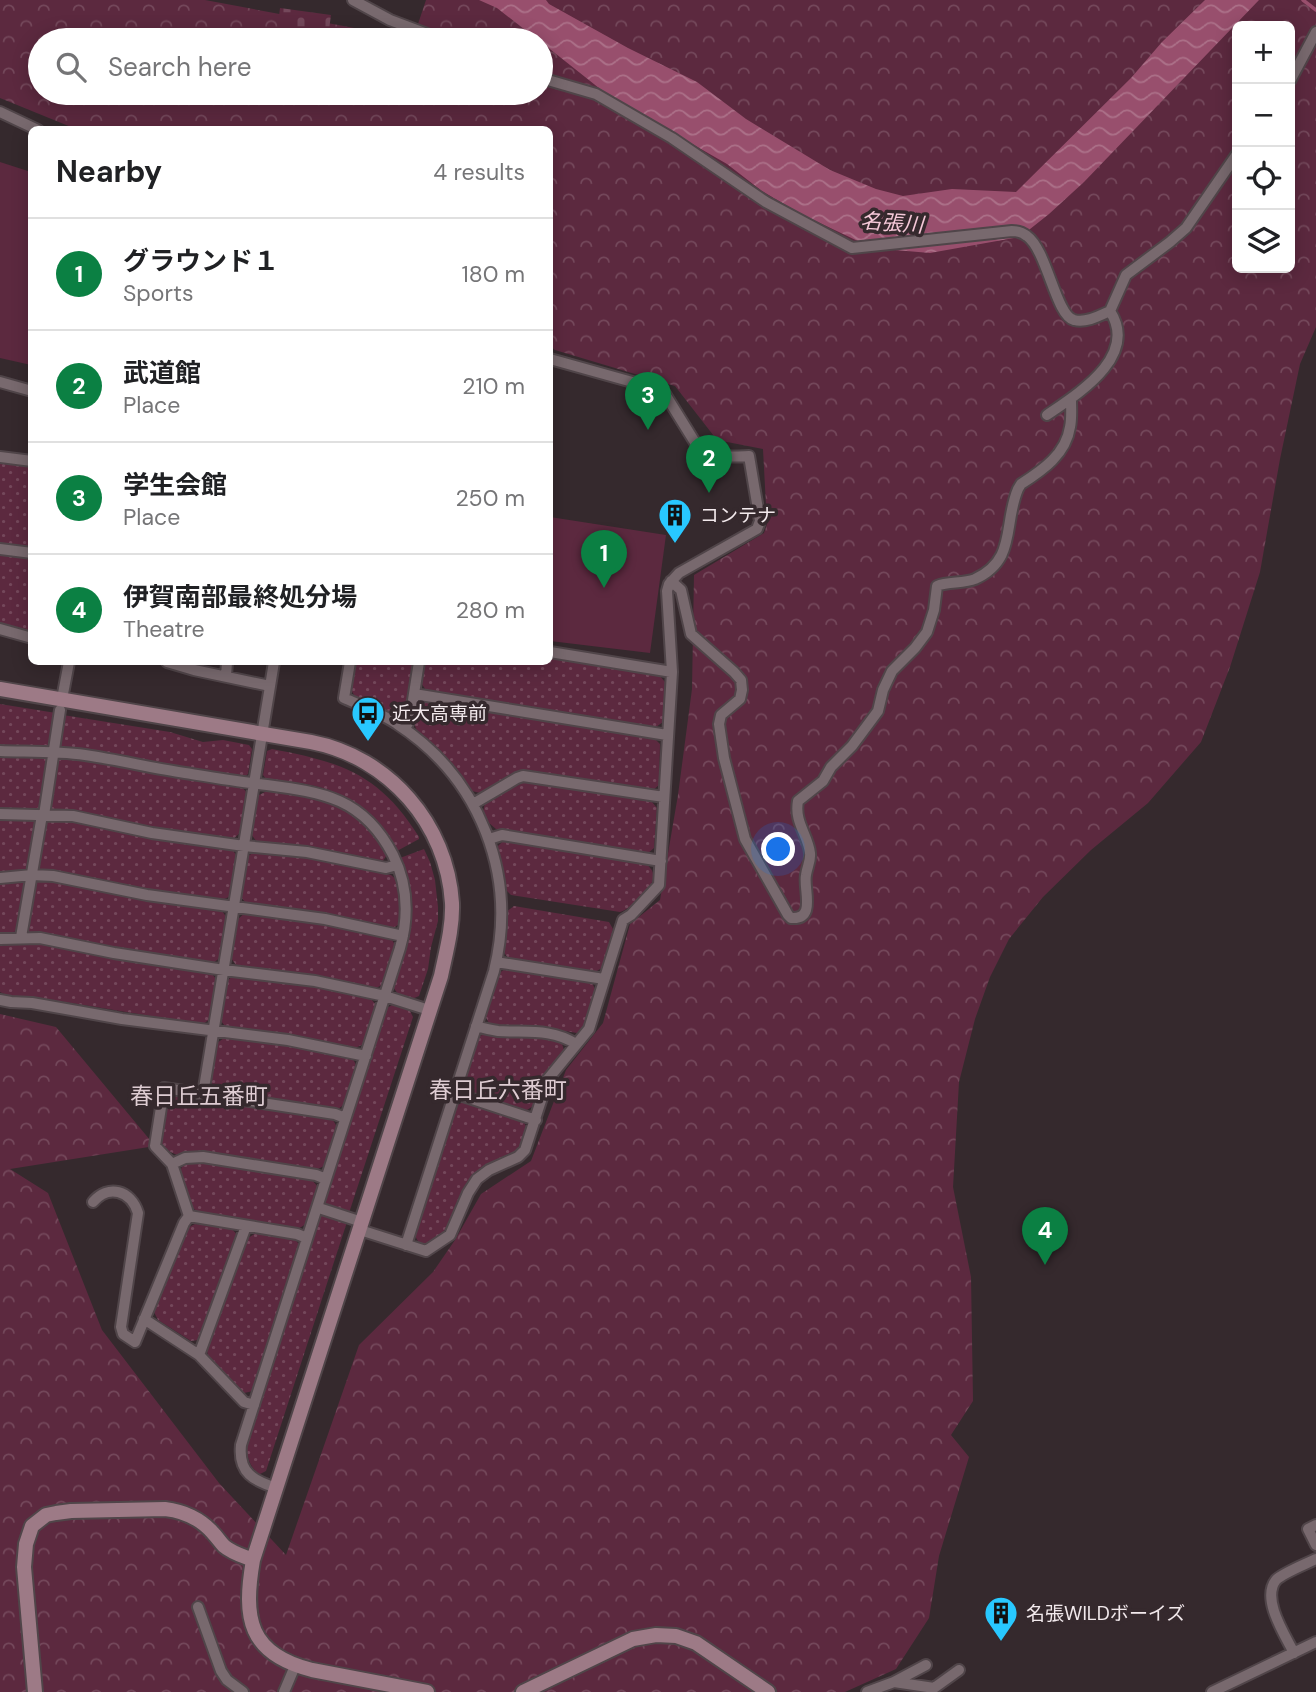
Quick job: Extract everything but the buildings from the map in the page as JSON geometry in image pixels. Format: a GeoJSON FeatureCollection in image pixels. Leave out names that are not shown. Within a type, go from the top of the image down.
{"type":"FeatureCollection","features":[{"type":"Feature","properties":{"kind":"street"},"geometry":{"type":"LineString","coordinates":[[353,0],[411,28]]}},
{"type":"Feature","properties":{"kind":"street"},"geometry":{"type":"LineString","coordinates":[[1295,72],[1316,33]]}},
{"type":"Feature","properties":{"kind":"street"},"geometry":{"type":"LineString","coordinates":[[553,81],[596,94],[671,138],[766,202],[852,248],[982,233],[1020,232],[1031,240],[1042,258],[1061,308],[1068,318],[1084,321],[1111,311]]}},
{"type":"Feature","properties":{"kind":"street"},"geometry":{"type":"LineString","coordinates":[[0,112],[30,126]]}},
{"type":"Feature","properties":{"kind":"street"},"geometry":{"type":"LineString","coordinates":[[1047,415],[1105,368],[1114,354],[1118,337],[1118,328],[1111,311],[1126,275],[1186,228],[1232,161]]}},
{"type":"Feature","properties":{"kind":"street"},"geometry":{"type":"LineString","coordinates":[[322,1209],[426,1251],[450,1235],[472,1185],[489,1170],[522,1154],[528,1145],[548,1079],[589,1029],[623,920],[659,886],[671,672],[667,592],[671,581],[679,573],[757,529],[760,520],[749,456],[720,457],[702,449],[661,390],[553,360]]}},
{"type":"Feature","properties":{"kind":"street"},"geometry":{"type":"LineString","coordinates":[[0,382],[28,390]]}},
{"type":"Feature","properties":{"kind":"street"},"geometry":{"type":"LineString","coordinates":[[671,581],[681,590],[691,634],[741,680],[740,699],[721,715],[719,724],[724,758],[745,839],[788,915],[791,918],[800,917],[807,907],[805,877],[810,858],[800,824],[798,801],[823,781],[831,767],[852,746],[878,711],[883,690],[892,671],[927,632],[937,586],[974,579],[1000,560],[1018,489],[1048,465],[1065,443],[1070,427],[1071,398]]}},
{"type":"Feature","properties":{"kind":"street"},"geometry":{"type":"LineString","coordinates":[[0,457],[28,460]]}},
{"type":"Feature","properties":{"kind":"street"},"geometry":{"type":"LineString","coordinates":[[0,549],[28,552]]}},
{"type":"Feature","properties":{"kind":"street"},"geometry":{"type":"LineString","coordinates":[[0,629],[28,637]]}},
{"type":"Feature","properties":{"kind":"street"},"geometry":{"type":"LineString","coordinates":[[553,652],[671,672]]}},
{"type":"Feature","properties":{"kind":"street"},"geometry":{"type":"LineString","coordinates":[[21,937],[68,665]]}},
{"type":"Feature","properties":{"kind":"street"},"geometry":{"type":"LineString","coordinates":[[177,665],[270,686]]}},
{"type":"Feature","properties":{"kind":"street"},"geometry":{"type":"LineString","coordinates":[[226,676],[227,665]]}},
{"type":"Feature","properties":{"kind":"street"},"geometry":{"type":"LineString","coordinates":[[204,1094],[274,665]]}},
{"type":"Feature","properties":{"kind":"street"},"geometry":{"type":"LineString","coordinates":[[350,665],[344,698],[405,729],[442,761],[474,804],[489,839],[498,871],[501,902],[496,962],[406,1245]]}},
{"type":"Feature","properties":{"kind":"street"},"geometry":{"type":"LineString","coordinates":[[405,729],[410,719],[419,665]]}},
{"type":"Feature","properties":{"kind":"street"},"geometry":{"type":"LineString","coordinates":[[0,689],[61,705],[329,746],[370,764],[394,782],[422,815],[444,860],[452,903],[452,922],[441,976],[253,1560],[248,1599],[252,1626],[267,1648],[295,1666],[427,1692]]}},
{"type":"Feature","properties":{"kind":"street"},"geometry":{"type":"LineString","coordinates":[[414,694],[667,735]]}},
{"type":"Feature","properties":{"kind":"street"},"geometry":{"type":"LineString","coordinates":[[0,751],[86,755],[159,769],[311,791],[346,804],[374,827],[385,841],[402,878],[406,901],[404,936],[241,1445],[242,1463],[248,1474],[258,1482],[277,1488]]}},
{"type":"Feature","properties":{"kind":"street"},"geometry":{"type":"LineString","coordinates":[[474,804],[523,776],[664,797]]}},
{"type":"Feature","properties":{"kind":"street"},"geometry":{"type":"LineString","coordinates":[[0,814],[73,817],[244,846],[307,852],[386,868],[397,866]]}},
{"type":"Feature","properties":{"kind":"street"},"geometry":{"type":"LineString","coordinates":[[489,839],[502,835],[660,861]]}},
{"type":"Feature","properties":{"kind":"street"},"geometry":{"type":"LineString","coordinates":[[0,878],[32,875],[65,878],[147,895],[325,919],[404,936]]}},
{"type":"Feature","properties":{"kind":"street"},"geometry":{"type":"LineString","coordinates":[[0,939],[40,937],[114,953],[315,981],[385,996],[429,1010]]}},
{"type":"Feature","properties":{"kind":"street"},"geometry":{"type":"LineString","coordinates":[[496,962],[604,979]]}},
{"type":"Feature","properties":{"kind":"street"},"geometry":{"type":"LineString","coordinates":[[0,1000],[214,1032],[288,1040],[366,1056]]}},
{"type":"Feature","properties":{"kind":"street"},"geometry":{"type":"LineString","coordinates":[[476,1026],[495,1031],[530,1030],[553,1034],[564,1036],[576,1044]]}},
{"type":"Feature","properties":{"kind":"street"},"geometry":{"type":"LineString","coordinates":[[189,1216],[172,1164],[155,1146],[164,1088],[335,1114],[345,1118]]}},
{"type":"Feature","properties":{"kind":"street"},"geometry":{"type":"LineString","coordinates":[[454,1093],[536,1120]]}},
{"type":"Feature","properties":{"kind":"street"},"geometry":{"type":"LineString","coordinates":[[172,1164],[185,1158],[202,1157],[316,1175],[326,1179]]}},
{"type":"Feature","properties":{"kind":"street"},"geometry":{"type":"LineString","coordinates":[[93,1202],[100,1195],[115,1192],[128,1196],[138,1213],[121,1327],[123,1334],[135,1342],[189,1216]]}},
{"type":"Feature","properties":{"kind":"street"},"geometry":{"type":"LineString","coordinates":[[189,1216],[307,1238]]}},
{"type":"Feature","properties":{"kind":"street"},"geometry":{"type":"LineString","coordinates":[[198,1354],[246,1226]]}},
{"type":"Feature","properties":{"kind":"street"},"geometry":{"type":"LineString","coordinates":[[144,1319],[198,1354],[244,1402],[254,1405]]}},
{"type":"Feature","properties":{"kind":"street"},"geometry":{"type":"LineString","coordinates":[[35,1692],[24,1567],[29,1533],[32,1526],[46,1515],[71,1511],[175,1510],[204,1524],[222,1545],[253,1560]]}},
{"type":"Feature","properties":{"kind":"street"},"geometry":{"type":"LineString","coordinates":[[1316,1525],[1308,1529],[1316,1545]]}},
{"type":"Feature","properties":{"kind":"street"},"geometry":{"type":"LineString","coordinates":[[1294,1653],[1271,1605],[1273,1588],[1277,1579],[1316,1559]]}},
{"type":"Feature","properties":{"kind":"street"},"geometry":{"type":"LineString","coordinates":[[198,1607],[221,1671],[227,1680],[243,1692]]}},
{"type":"Feature","properties":{"kind":"street"},"geometry":{"type":"LineString","coordinates":[[523,1692],[633,1639],[656,1634],[676,1636],[696,1643],[768,1692]]}},
{"type":"Feature","properties":{"kind":"street"},"geometry":{"type":"LineString","coordinates":[[1212,1692],[1316,1642]]}},
{"type":"Feature","properties":{"kind":"street"},"geometry":{"type":"LineString","coordinates":[[867,1692],[894,1682],[926,1665]]}},
{"type":"Feature","properties":{"kind":"street"},"geometry":{"type":"LineString","coordinates":[[284,1692],[295,1666]]}},
{"type":"Feature","properties":{"kind":"street"},"geometry":{"type":"LineString","coordinates":[[894,1682],[934,1688],[959,1670]]}},
{"type":"Feature","properties":{"kind":"street"},"geometry":{"type":"LineString","coordinates":[[894,1682],[910,1692]]}},
{"type":"Feature","properties":{"kind":"green space"},"geometry":{"type":"Polygon","coordinates":[[[0,0],[205,0],[354,28],[28,28],[28,105],[553,105],[553,28],[417,28],[426,0],[1316,0],[1316,327],[1300,364],[1260,572],[1230,667],[1201,742],[1148,803],[1091,850],[1043,897],[1009,939],[990,977],[975,1019],[959,1082],[953,1187],[971,1277],[973,1401],[951,1435],[969,1457],[939,1556],[929,1618],[896,1669],[845,1692],[0,1692],[0,1014],[56,1027],[155,1146],[10,1169],[48,1193],[102,1330],[219,1483],[286,1555],[359,1345],[433,1272],[481,1194],[531,1161],[566,1070],[603,1023],[630,924],[660,900],[692,689],[694,575],[764,533],[767,524],[763,449],[717,440],[675,386],[553,348],[553,126],[69,126],[0,98],[0,0]]]}},
{"type":"Feature","properties":{"kind":"green space"},"geometry":{"type":"Polygon","coordinates":[[[280,8],[331,15],[329,28],[278,28],[280,8]]]}},
{"type":"Feature","properties":{"kind":"green space"},"geometry":{"type":"Polygon","coordinates":[[[0,162],[28,171],[28,364],[0,358],[0,162]]]}},
{"type":"Feature","properties":{"kind":"green space"},"geometry":{"type":"Polygon","coordinates":[[[0,462],[28,466],[28,548],[0,543],[0,462]]]}},
{"type":"Feature","properties":{"kind":"green space"},"geometry":{"type":"Polygon","coordinates":[[[553,517],[666,535],[650,653],[553,641],[553,517]]]}},
{"type":"Feature","properties":{"kind":"green space"},"geometry":{"type":"Polygon","coordinates":[[[0,554],[28,557],[28,632],[0,624],[0,554]]]}},
{"type":"Feature","properties":{"kind":"green space"},"geometry":{"type":"Polygon","coordinates":[[[553,657],[659,675],[665,682],[663,722],[656,727],[426,690],[421,683],[424,665],[553,665],[553,657]]]}},
{"type":"Feature","properties":{"kind":"green space"},"geometry":{"type":"Polygon","coordinates":[[[355,665],[412,665],[404,714],[397,717],[356,698],[351,690],[355,665]]]}},
{"type":"Feature","properties":{"kind":"green space"},"geometry":{"type":"Polygon","coordinates":[[[424,700],[654,738],[660,744],[659,785],[652,791],[529,770],[515,773],[480,793],[472,791],[445,756],[417,731],[414,723],[417,705],[424,700]]]}},
{"type":"Feature","properties":{"kind":"green space"},"geometry":{"type":"Polygon","coordinates":[[[0,704],[56,713],[52,747],[0,747],[0,704]]]}},
{"type":"Feature","properties":{"kind":"green space"},"geometry":{"type":"Polygon","coordinates":[[[63,715],[170,732],[203,742],[223,740],[249,745],[252,749],[248,774],[244,777],[58,747],[63,715]]]}},
{"type":"Feature","properties":{"kind":"green space"},"geometry":{"type":"Polygon","coordinates":[[[272,749],[319,759],[357,774],[389,799],[419,839],[397,851],[373,818],[340,795],[309,785],[266,779],[263,775],[267,751],[272,749]]]}},
{"type":"Feature","properties":{"kind":"green space"},"geometry":{"type":"Polygon","coordinates":[[[0,757],[51,757],[42,809],[0,808],[0,757]]]}},
{"type":"Feature","properties":{"kind":"green space"},"geometry":{"type":"Polygon","coordinates":[[[55,757],[242,787],[247,793],[240,833],[233,839],[151,827],[86,813],[47,809],[55,757]]]}},
{"type":"Feature","properties":{"kind":"green space"},"geometry":{"type":"Polygon","coordinates":[[[526,781],[652,802],[657,808],[654,848],[648,853],[496,829],[483,812],[485,803],[526,781]]]}},
{"type":"Feature","properties":{"kind":"green space"},"geometry":{"type":"Polygon","coordinates":[[[267,791],[316,799],[339,807],[364,824],[387,855],[382,862],[310,847],[257,842],[251,834],[259,795],[267,791]]]}},
{"type":"Feature","properties":{"kind":"green space"},"geometry":{"type":"Polygon","coordinates":[[[0,820],[37,821],[29,870],[0,872],[0,820]]]}},
{"type":"Feature","properties":{"kind":"green space"},"geometry":{"type":"Polygon","coordinates":[[[44,820],[232,849],[236,855],[231,896],[222,900],[37,870],[44,820]]]}},
{"type":"Feature","properties":{"kind":"green space"},"geometry":{"type":"Polygon","coordinates":[[[504,840],[647,864],[653,879],[642,897],[620,912],[511,895],[505,889],[497,847],[504,840]]]}},
{"type":"Feature","properties":{"kind":"green space"},"geometry":{"type":"Polygon","coordinates":[[[424,849],[435,880],[438,921],[419,996],[412,999],[398,994],[393,987],[407,945],[412,912],[410,890],[400,858],[424,849]]]}},
{"type":"Feature","properties":{"kind":"green space"},"geometry":{"type":"Polygon","coordinates":[[[254,852],[334,861],[391,875],[398,881],[402,902],[401,923],[393,928],[326,914],[246,903],[241,897],[247,857],[254,852]]]}},
{"type":"Feature","properties":{"kind":"green space"},"geometry":{"type":"Polygon","coordinates":[[[26,880],[19,931],[0,934],[0,883],[26,880]]]}},
{"type":"Feature","properties":{"kind":"green space"},"geometry":{"type":"Polygon","coordinates":[[[35,880],[222,911],[227,918],[221,957],[213,963],[110,947],[57,935],[27,933],[35,880]]]}},
{"type":"Feature","properties":{"kind":"green space"},"geometry":{"type":"Polygon","coordinates":[[[514,906],[609,922],[613,929],[602,968],[595,972],[508,958],[503,951],[506,912],[514,906]]]}},
{"type":"Feature","properties":{"kind":"green space"},"geometry":{"type":"Polygon","coordinates":[[[245,913],[304,920],[391,938],[395,945],[382,985],[376,988],[320,976],[236,965],[231,958],[238,919],[245,913]]]}},
{"type":"Feature","properties":{"kind":"green space"},"geometry":{"type":"Polygon","coordinates":[[[21,943],[52,945],[107,958],[211,973],[217,980],[210,1019],[203,1024],[18,997],[0,992],[0,946],[21,943]]]}},
{"type":"Feature","properties":{"kind":"green space"},"geometry":{"type":"Polygon","coordinates":[[[505,969],[591,981],[595,989],[584,1026],[577,1033],[529,1025],[489,1023],[485,1016],[499,973],[505,969]]]}},
{"type":"Feature","properties":{"kind":"green space"},"geometry":{"type":"Polygon","coordinates":[[[234,975],[310,986],[371,999],[376,1005],[364,1044],[355,1048],[280,1033],[225,1026],[221,1021],[227,981],[234,975]]]}},
{"type":"Feature","properties":{"kind":"green space"},"geometry":{"type":"Polygon","coordinates":[[[394,1004],[409,1009],[413,1017],[349,1213],[323,1205],[385,1009],[394,1004]]]}},
{"type":"Feature","properties":{"kind":"green space"},"geometry":{"type":"Polygon","coordinates":[[[485,1034],[531,1036],[561,1041],[564,1050],[542,1076],[533,1106],[527,1110],[467,1092],[462,1085],[477,1037],[485,1034]]]}},
{"type":"Feature","properties":{"kind":"green space"},"geometry":{"type":"Polygon","coordinates":[[[224,1038],[283,1045],[353,1059],[357,1067],[345,1104],[338,1109],[215,1089],[211,1082],[217,1043],[224,1038]]]}},
{"type":"Feature","properties":{"kind":"green space"},"geometry":{"type":"Polygon","coordinates":[[[175,1094],[333,1120],[337,1127],[326,1165],[318,1169],[203,1151],[174,1154],[161,1142],[167,1100],[175,1094]]]}},
{"type":"Feature","properties":{"kind":"green space"},"geometry":{"type":"Polygon","coordinates":[[[463,1102],[523,1121],[527,1128],[515,1152],[490,1163],[468,1181],[449,1222],[437,1239],[429,1243],[419,1243],[414,1234],[456,1106],[463,1102]]]}},
{"type":"Feature","properties":{"kind":"green space"},"geometry":{"type":"Polygon","coordinates":[[[200,1161],[312,1180],[318,1187],[306,1224],[298,1229],[198,1212],[193,1208],[179,1172],[184,1164],[200,1161]]]}},
{"type":"Feature","properties":{"kind":"green space"},"geometry":{"type":"Polygon","coordinates":[[[321,1213],[347,1222],[266,1471],[260,1474],[252,1466],[246,1448],[321,1213]]]}},
{"type":"Feature","properties":{"kind":"green space"},"geometry":{"type":"Polygon","coordinates":[[[195,1224],[232,1229],[238,1236],[198,1340],[191,1341],[158,1320],[154,1312],[189,1227],[195,1224]]]}},
{"type":"Feature","properties":{"kind":"green space"},"geometry":{"type":"Polygon","coordinates":[[[256,1233],[295,1239],[300,1246],[253,1391],[244,1393],[209,1357],[206,1349],[248,1238],[256,1233]]]}},
{"type":"Feature","properties":{"kind":"water","name":"名張川"},"geometry":{"type":"Polygon","coordinates":[[[479,0],[546,0],[628,48],[697,82],[746,119],[830,170],[876,189],[903,196],[952,189],[1016,192],[1205,0],[1259,0],[1239,21],[1232,21],[1232,28],[1084,182],[1020,237],[930,253],[895,250],[862,243],[801,214],[762,191],[727,164],[609,96],[553,52],[553,28],[523,28],[497,8],[479,0]]]}},
{"type":"Feature","properties":{"kind":"waterway"},"geometry":{"type":"LineString","coordinates":[[1303,0],[1316,10]]}},
{"type":"Feature","properties":{"kind":"place","name":"学生会館"},"geometry":{"type":"Point","coordinates":[648,430]}},
{"type":"Feature","properties":{"kind":"place","name":"武道館"},"geometry":{"type":"Point","coordinates":[709,493]}},
{"type":"Feature","properties":{"kind":"place","name":"コンテナ"},"geometry":{"type":"Point","coordinates":[675,545]}},
{"type":"Feature","properties":{"kind":"place","name":"グラウンド１"},"geometry":{"type":"Point","coordinates":[604,588]}},
{"type":"Feature","properties":{"kind":"place","name":"近大高専前"},"geometry":{"type":"Point","coordinates":[368,743]}},
{"type":"Feature","properties":{"kind":"place","name":"伊賀南部最終処分場"},"geometry":{"type":"Point","coordinates":[1045,1265]}},
{"type":"Feature","properties":{"kind":"place","name":"名張WILDボーイズ"},"geometry":{"type":"Point","coordinates":[1001,1643]}},
{"type":"Feature","properties":{"kind":"district","name":"春日丘六番町"},"geometry":{"type":"Point","coordinates":[498,1090]}},
{"type":"Feature","properties":{"kind":"district","name":"春日丘五番町"},"geometry":{"type":"Point","coordinates":[199,1096]}}]}
